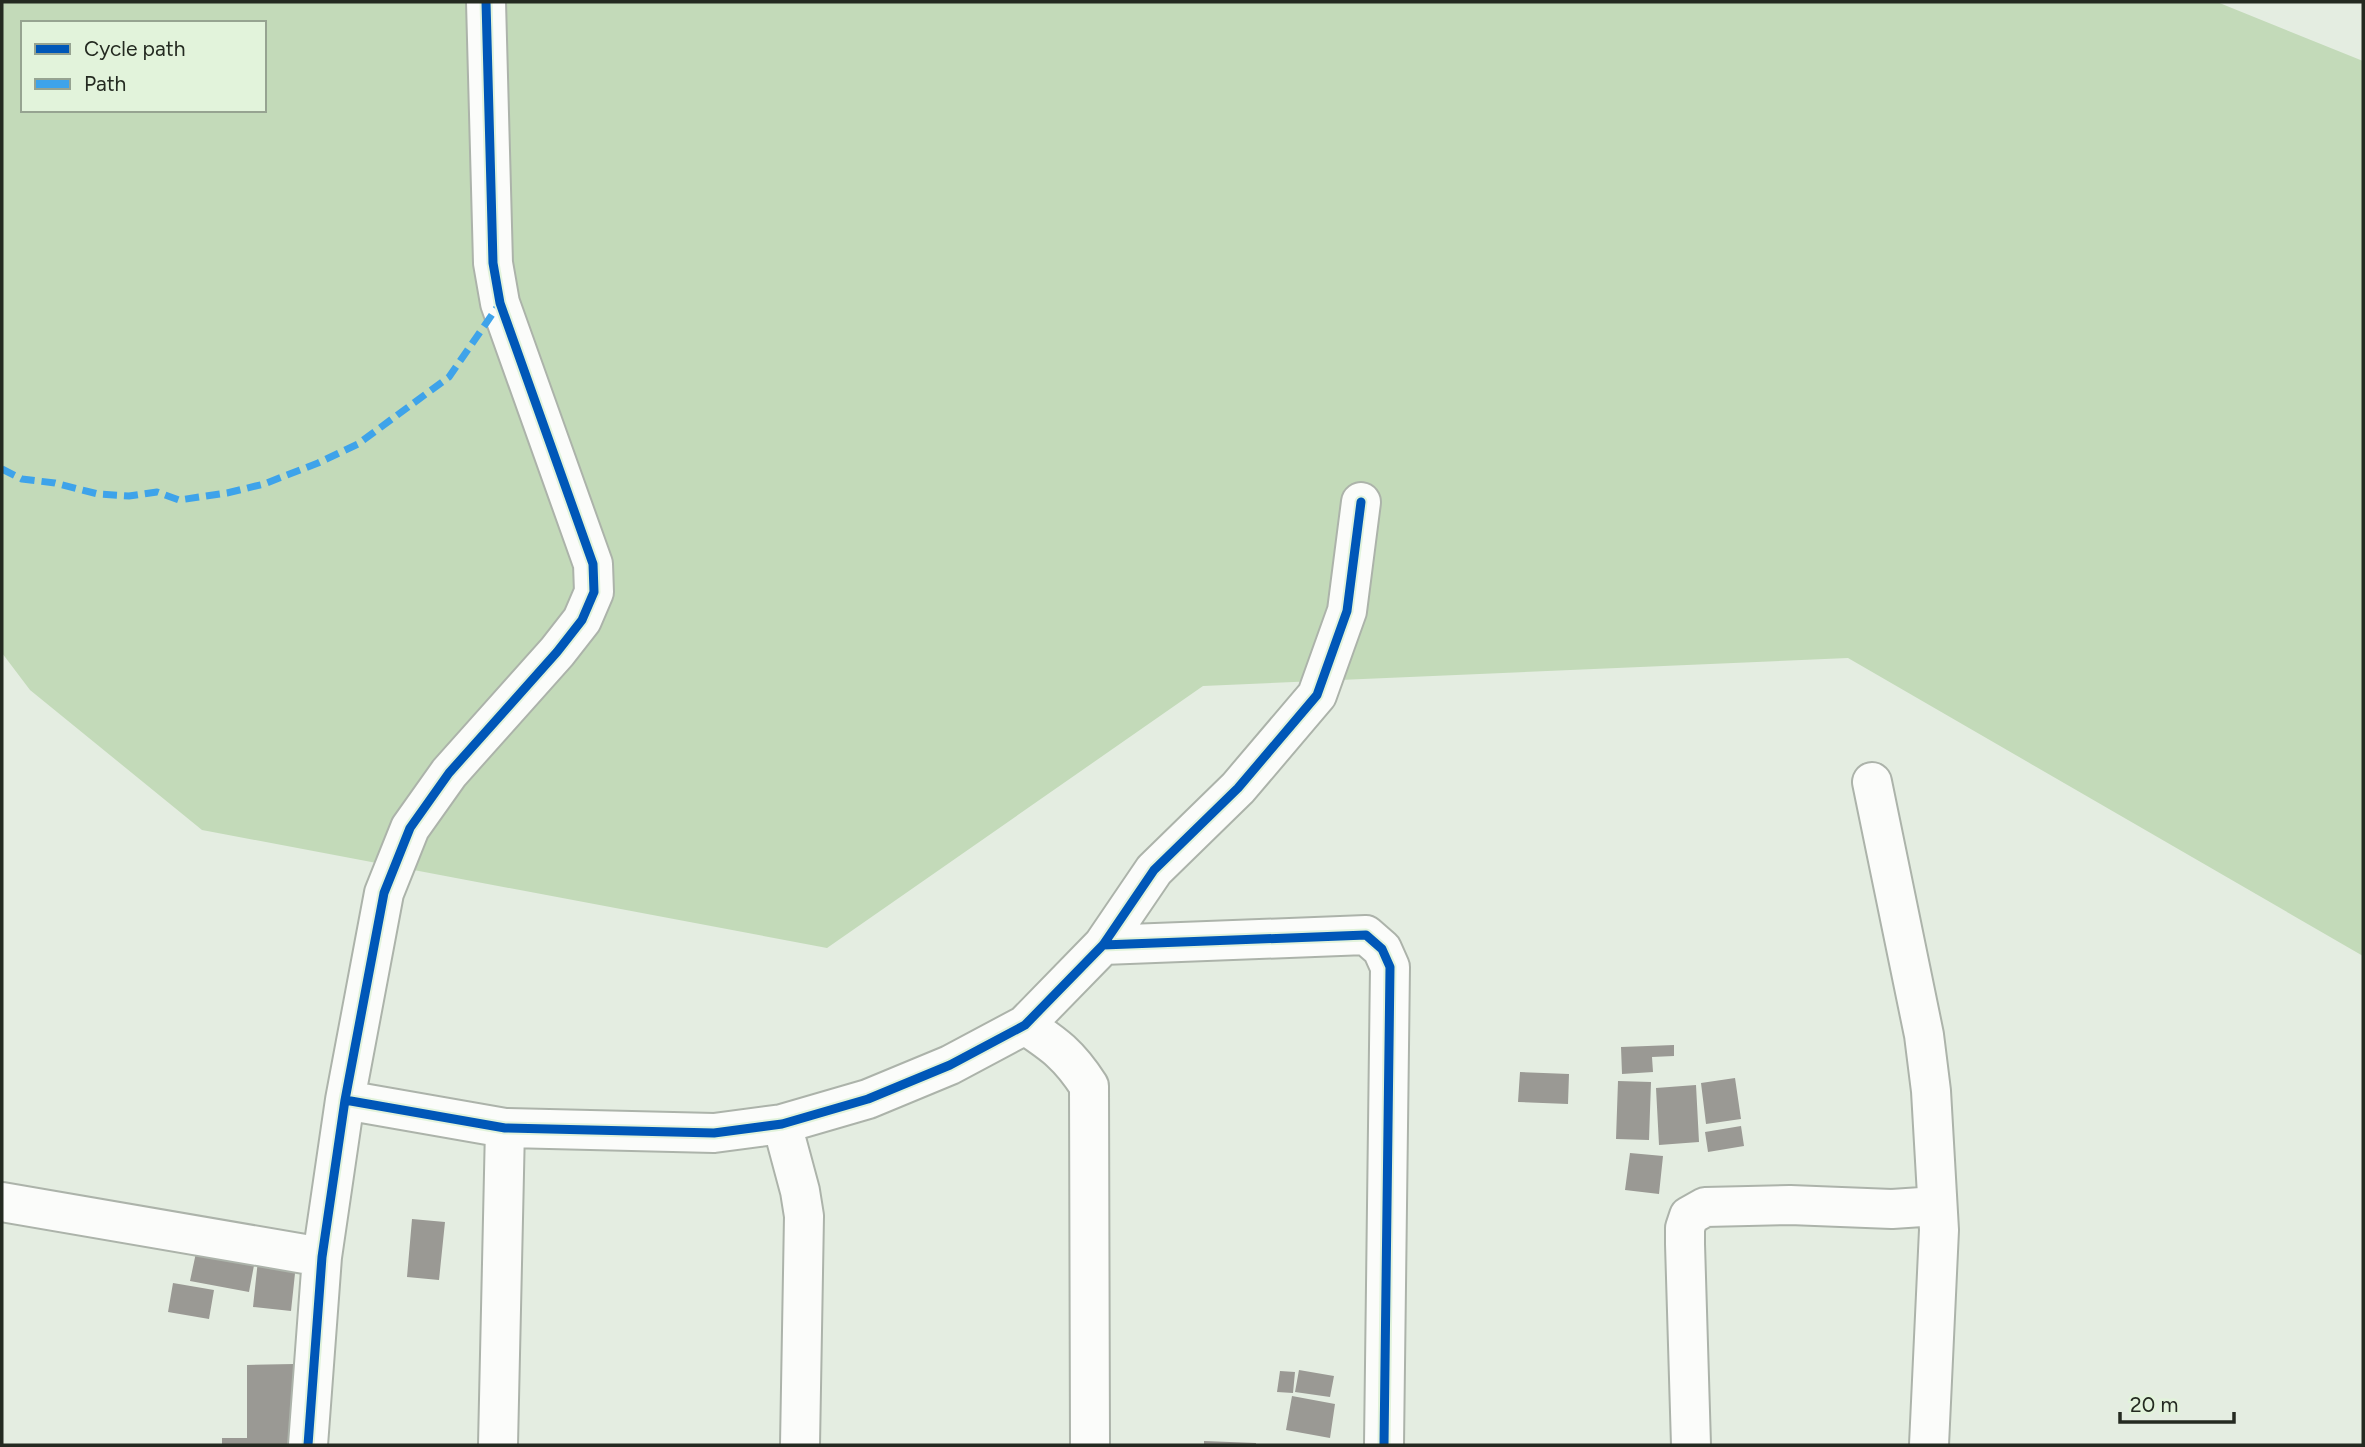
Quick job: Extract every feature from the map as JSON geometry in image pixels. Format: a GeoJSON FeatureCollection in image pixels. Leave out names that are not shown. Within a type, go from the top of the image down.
{"type":"FeatureCollection","features":[{"type":"Feature","properties":{"kind":"street"},"geometry":{"type":"LineString","coordinates":[[308,1445],[322,1257],[345,1100],[384,893],[410,828],[449,774],[582,620],[594,592],[593,564],[500,303],[493,263],[486,2]]}},
{"type":"Feature","properties":{"kind":"street"},"geometry":{"type":"LineString","coordinates":[[345,1100],[505,1128],[714,1133],[782,1124],[868,1099],[950,1065],[1025,1025],[1103,945],[1154,870],[1238,788],[1317,695],[1347,611],[1361,502]]}},
{"type":"Feature","properties":{"kind":"street"},"geometry":{"type":"LineString","coordinates":[[1872,782],[1924,1035],[1931,1091],[1939,1230],[1929,1445]]}},
{"type":"Feature","properties":{"kind":"street"},"geometry":{"type":"LineString","coordinates":[[1103,945],[1366,935],[1382,949],[1390,967],[1384,1445]]}},
{"type":"Feature","properties":{"kind":"street"},"geometry":{"type":"LineString","coordinates":[[1025,1025],[1051,1042],[1074,1063],[1089,1086],[1090,1445]]}},
{"type":"Feature","properties":{"kind":"street"},"geometry":{"type":"LineString","coordinates":[[782,1124],[804,1216],[800,1445]]}},
{"type":"Feature","properties":{"kind":"street"},"geometry":{"type":"LineString","coordinates":[[498,1445],[505,1128]]}},
{"type":"Feature","properties":{"kind":"street"},"geometry":{"type":"LineString","coordinates":[[2,1202],[322,1257]]}},
{"type":"Feature","properties":{"kind":"street"},"geometry":{"type":"LineString","coordinates":[[1691,1445],[1685,1244],[1685,1228],[1689,1216],[1705,1207],[1790,1205],[1892,1209],[1937,1206]]}},
{"type":"Feature","properties":{"kind":"green space"},"geometry":{"type":"Polygon","coordinates":[[[2,2],[2217,2],[2363,61],[2363,956],[1848,658],[1203,686],[827,948],[202,830],[30,690],[2,653],[2,2]]]}},
{"type":"Feature","properties":{"kind":"building"},"geometry":{"type":"Polygon","coordinates":[[[1674,1045],[1674,1056],[1652,1057],[1653,1072],[1622,1074],[1621,1047],[1674,1045]]]}},
{"type":"Feature","properties":{"kind":"building"},"geometry":{"type":"Polygon","coordinates":[[[1520,1072],[1569,1074],[1568,1104],[1518,1102],[1520,1072]]]}},
{"type":"Feature","properties":{"kind":"building"},"geometry":{"type":"Polygon","coordinates":[[[1735,1078],[1741,1119],[1706,1124],[1701,1083],[1735,1078]]]}},
{"type":"Feature","properties":{"kind":"building"},"geometry":{"type":"Polygon","coordinates":[[[1618,1081],[1651,1082],[1649,1140],[1616,1139],[1618,1081]]]}},
{"type":"Feature","properties":{"kind":"building"},"geometry":{"type":"Polygon","coordinates":[[[1696,1085],[1699,1142],[1659,1145],[1656,1088],[1696,1085]]]}},
{"type":"Feature","properties":{"kind":"building"},"geometry":{"type":"Polygon","coordinates":[[[1741,1126],[1744,1146],[1708,1152],[1705,1132],[1741,1126]]]}},
{"type":"Feature","properties":{"kind":"building"},"geometry":{"type":"Polygon","coordinates":[[[1630,1153],[1663,1156],[1659,1194],[1625,1190],[1630,1153]]]}},
{"type":"Feature","properties":{"kind":"building"},"geometry":{"type":"Polygon","coordinates":[[[412,1219],[445,1222],[439,1280],[407,1277],[412,1219]]]}},
{"type":"Feature","properties":{"kind":"building"},"geometry":{"type":"Polygon","coordinates":[[[197,1248],[255,1260],[249,1292],[190,1281],[197,1248]]]}},
{"type":"Feature","properties":{"kind":"building"},"geometry":{"type":"Polygon","coordinates":[[[258,1260],[296,1264],[291,1311],[253,1307],[258,1260]]]}},
{"type":"Feature","properties":{"kind":"building"},"geometry":{"type":"Polygon","coordinates":[[[173,1283],[214,1290],[209,1319],[168,1312],[173,1283]]]}},
{"type":"Feature","properties":{"kind":"building"},"geometry":{"type":"Polygon","coordinates":[[[294,1364],[294,1445],[222,1445],[222,1438],[247,1438],[247,1365],[294,1364]]]}},
{"type":"Feature","properties":{"kind":"building"},"geometry":{"type":"Polygon","coordinates":[[[1299,1370],[1334,1376],[1330,1397],[1295,1392],[1299,1370]]]}},
{"type":"Feature","properties":{"kind":"building"},"geometry":{"type":"Polygon","coordinates":[[[1280,1371],[1295,1372],[1293,1393],[1277,1392],[1280,1371]]]}},
{"type":"Feature","properties":{"kind":"building"},"geometry":{"type":"Polygon","coordinates":[[[1292,1396],[1335,1404],[1330,1438],[1286,1430],[1292,1396]]]}},
{"type":"Feature","properties":{"kind":"building"},"geometry":{"type":"Polygon","coordinates":[[[1204,1441],[1256,1443],[1256,1445],[1204,1445],[1204,1441]]]}},
{"type":"Feature","properties":{"kind":"marked path"},"geometry":{"type":"LineString","coordinates":[[2,469],[22,479],[55,483],[98,494],[129,496],[157,492],[179,500],[264,484],[358,444],[449,377],[500,303]]}},
{"type":"Feature","properties":{"kind":"cycle path"},"geometry":{"type":"LineString","coordinates":[[308,1445],[322,1257],[345,1100],[384,893],[410,828],[449,773],[557,652],[582,620],[594,592],[593,564],[500,303],[493,263],[486,2]]}},
{"type":"Feature","properties":{"kind":"cycle path"},"geometry":{"type":"LineString","coordinates":[[345,1100],[505,1128],[714,1133],[782,1124],[868,1099],[950,1065],[1025,1025],[1103,945],[1154,870],[1238,788],[1317,695],[1347,611],[1361,502]]}},
{"type":"Feature","properties":{"kind":"cycle path"},"geometry":{"type":"LineString","coordinates":[[1103,945],[1366,935],[1382,949],[1390,967],[1384,1445]]}}]}
